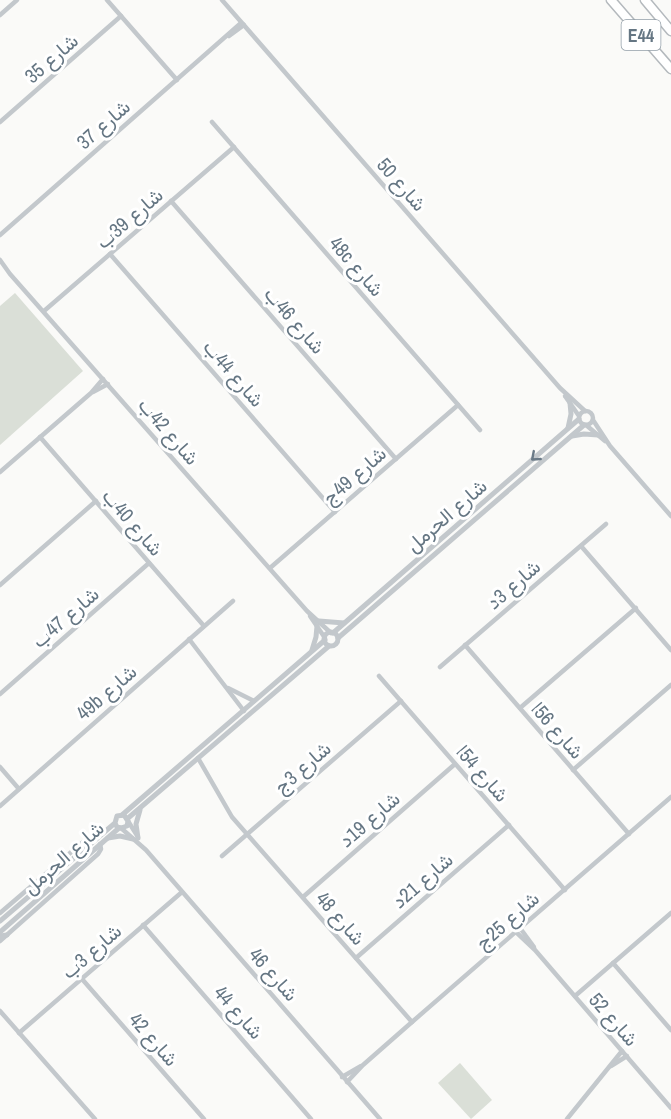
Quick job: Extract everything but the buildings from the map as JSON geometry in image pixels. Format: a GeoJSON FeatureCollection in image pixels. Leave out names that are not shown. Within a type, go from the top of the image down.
{"type":"FeatureCollection","features":[{"type":"Feature","properties":{"kind":"highway","name":"E44"},"geometry":{"type":"LineString","coordinates":[[611,0],[671,69]]}},
{"type":"Feature","properties":{"kind":"highway","name":"E44"},"geometry":{"type":"LineString","coordinates":[[645,0],[671,31]]}},
{"type":"Feature","properties":{"kind":"street"},"geometry":{"type":"LineString","coordinates":[[0,15],[17,0]]}},
{"type":"Feature","properties":{"kind":"street"},"geometry":{"type":"LineString","coordinates":[[107,0],[177,80]]}},
{"type":"Feature","properties":{"kind":"street","name":"شارع 50"},"geometry":{"type":"LineString","coordinates":[[222,0],[560,388],[585,411],[592,414],[593,420],[610,446]]}},
{"type":"Feature","properties":{"kind":"street","name":"شارع 35"},"geometry":{"type":"LineString","coordinates":[[0,122],[121,16]]}},
{"type":"Feature","properties":{"kind":"street","name":"شارع 37"},"geometry":{"type":"LineString","coordinates":[[0,235],[243,24]]}},
{"type":"Feature","properties":{"kind":"street","name":"48c شارع"},"geometry":{"type":"LineString","coordinates":[[212,122],[480,430]]}},
{"type":"Feature","properties":{"kind":"street","name":"شارع 39ب"},"geometry":{"type":"LineString","coordinates":[[44,311],[234,147]]}},
{"type":"Feature","properties":{"kind":"street","name":"شارع 46ب"},"geometry":{"type":"LineString","coordinates":[[171,201],[396,459]]}},
{"type":"Feature","properties":{"kind":"street","name":"شارع 44ب"},"geometry":{"type":"LineString","coordinates":[[110,254],[334,512]]}},
{"type":"Feature","properties":{"kind":"street","name":"شارع 42ب"},"geometry":{"type":"LineString","coordinates":[[0,262],[307,611],[318,623],[334,634]]}},
{"type":"Feature","properties":{"kind":"street"},"geometry":{"type":"LineString","coordinates":[[0,472],[91,393],[103,379]]}},
{"type":"Feature","properties":{"kind":"street"},"geometry":{"type":"LineString","coordinates":[[91,393],[108,384]]}},
{"type":"Feature","properties":{"kind":"street","name":"شارع 50"},"geometry":{"type":"LineString","coordinates":[[560,388],[585,425],[610,446]]}},
{"type":"Feature","properties":{"kind":"street"},"geometry":{"type":"LineString","coordinates":[[567,430],[571,414],[570,403]]}},
{"type":"Feature","properties":{"kind":"street","name":"شارع 49ج"},"geometry":{"type":"LineString","coordinates":[[270,568],[458,405]]}},
{"type":"Feature","properties":{"kind":"street"},"geometry":{"type":"LineString","coordinates":[[579,417],[585,411]]}},
{"type":"Feature","properties":{"kind":"street","name":"شارع الحرمل"},"geometry":{"type":"LineString","coordinates":[[334,634],[579,417]]}},
{"type":"Feature","properties":{"kind":"street"},"geometry":{"type":"LineString","coordinates":[[585,425],[593,420]]}},
{"type":"Feature","properties":{"kind":"street","name":"شارع الحرمل"},"geometry":{"type":"LineString","coordinates":[[334,634],[585,425]]}},
{"type":"Feature","properties":{"kind":"street"},"geometry":{"type":"LineString","coordinates":[[570,436],[598,435]]}},
{"type":"Feature","properties":{"kind":"street","name":"شارع 40ب"},"geometry":{"type":"LineString","coordinates":[[40,437],[204,626]]}},
{"type":"Feature","properties":{"kind":"street"},"geometry":{"type":"LineString","coordinates":[[610,446],[671,516]]}},
{"type":"Feature","properties":{"kind":"street"},"geometry":{"type":"LineString","coordinates":[[0,585],[96,501]]}},
{"type":"Feature","properties":{"kind":"street","name":"شارع 3د"},"geometry":{"type":"LineString","coordinates":[[440,667],[606,524]]}},
{"type":"Feature","properties":{"kind":"street"},"geometry":{"type":"LineString","coordinates":[[581,546],[671,650]]}},
{"type":"Feature","properties":{"kind":"street","name":"شارع 47ب"},"geometry":{"type":"LineString","coordinates":[[0,694],[149,563]]}},
{"type":"Feature","properties":{"kind":"street","name":"49b شارع"},"geometry":{"type":"LineString","coordinates":[[0,806],[233,601]]}},
{"type":"Feature","properties":{"kind":"street"},"geometry":{"type":"LineString","coordinates":[[520,708],[636,608]]}},
{"type":"Feature","properties":{"kind":"street"},"geometry":{"type":"LineString","coordinates":[[310,652],[315,642],[318,623],[344,623]]}},
{"type":"Feature","properties":{"kind":"street","name":"شارع 42ب"},"geometry":{"type":"LineString","coordinates":[[318,623],[326,641]]}},
{"type":"Feature","properties":{"kind":"street"},"geometry":{"type":"LineString","coordinates":[[334,634],[336,645],[326,641],[334,634]]}},
{"type":"Feature","properties":{"kind":"street"},"geometry":{"type":"LineString","coordinates":[[189,639],[244,711]]}},
{"type":"Feature","properties":{"kind":"street","name":"شارع الحرمل"},"geometry":{"type":"LineString","coordinates":[[126,818],[254,701],[326,641]]}},
{"type":"Feature","properties":{"kind":"street","name":"شارع الحرمل"},"geometry":{"type":"LineString","coordinates":[[0,921],[115,823],[117,816],[126,818],[142,807],[326,641]]}},
{"type":"Feature","properties":{"kind":"street","name":"شارع 56ا"},"geometry":{"type":"LineString","coordinates":[[465,645],[629,834]]}},
{"type":"Feature","properties":{"kind":"street","name":"شارع 54ا"},"geometry":{"type":"LineString","coordinates":[[379,676],[564,890]]}},
{"type":"Feature","properties":{"kind":"street"},"geometry":{"type":"LineString","coordinates":[[573,770],[671,685]]}},
{"type":"Feature","properties":{"kind":"street"},"geometry":{"type":"LineString","coordinates":[[225,687],[254,701]]}},
{"type":"Feature","properties":{"kind":"street","name":"شارع 3ج"},"geometry":{"type":"LineString","coordinates":[[222,856],[401,701]]}},
{"type":"Feature","properties":{"kind":"street","name":"شارع 48"},"geometry":{"type":"LineString","coordinates":[[198,758],[232,818],[412,1022]]}},
{"type":"Feature","properties":{"kind":"street","name":"شارع 19د"},"geometry":{"type":"LineString","coordinates":[[303,897],[455,764]]}},
{"type":"Feature","properties":{"kind":"street"},"geometry":{"type":"LineString","coordinates":[[0,767],[19,789]]}},
{"type":"Feature","properties":{"kind":"street","name":"شارع 25ج"},"geometry":{"type":"LineString","coordinates":[[347,1082],[363,1065],[671,797]]}},
{"type":"Feature","properties":{"kind":"street"},"geometry":{"type":"LineString","coordinates":[[107,839],[120,836],[136,838],[136,824],[142,807]]}},
{"type":"Feature","properties":{"kind":"street","name":"شارع الحرمل"},"geometry":{"type":"LineString","coordinates":[[2,934],[100,844],[120,828],[127,826],[126,818]]}},
{"type":"Feature","properties":{"kind":"street","name":"شارع 46"},"geometry":{"type":"LineString","coordinates":[[126,818],[136,838],[146,850],[380,1119]]}},
{"type":"Feature","properties":{"kind":"street"},"geometry":{"type":"LineString","coordinates":[[115,823],[120,828]]}},
{"type":"Feature","properties":{"kind":"street","name":"شارع 21د"},"geometry":{"type":"LineString","coordinates":[[356,958],[508,825]]}},
{"type":"Feature","properties":{"kind":"street","name":"شارع 46"},"geometry":{"type":"LineString","coordinates":[[120,828],[136,838]]}},
{"type":"Feature","properties":{"kind":"street"},"geometry":{"type":"LineString","coordinates":[[0,913],[90,836],[105,831]]}},
{"type":"Feature","properties":{"kind":"street","name":"شارع 3ب"},"geometry":{"type":"LineString","coordinates":[[20,1033],[182,892]]}},
{"type":"Feature","properties":{"kind":"street"},"geometry":{"type":"LineString","coordinates":[[575,996],[671,913]]}},
{"type":"Feature","properties":{"kind":"street","name":"شارع 44"},"geometry":{"type":"LineString","coordinates":[[143,925],[311,1119]]}},
{"type":"Feature","properties":{"kind":"street","name":"شارع 52"},"geometry":{"type":"LineString","coordinates":[[518,930],[671,1108]]}},
{"type":"Feature","properties":{"kind":"street"},"geometry":{"type":"LineString","coordinates":[[0,941],[2,934]]}},
{"type":"Feature","properties":{"kind":"street"},"geometry":{"type":"LineString","coordinates":[[613,963],[671,1030]]}},
{"type":"Feature","properties":{"kind":"street","name":"شارع 42"},"geometry":{"type":"LineString","coordinates":[[82,979],[204,1119]]}},
{"type":"Feature","properties":{"kind":"street"},"geometry":{"type":"LineString","coordinates":[[0,1011],[94,1119]]}},
{"type":"Feature","properties":{"kind":"street"},"geometry":{"type":"LineString","coordinates":[[567,1119],[622,1051]]}},
{"type":"Feature","properties":{"kind":"street"},"geometry":{"type":"LineString","coordinates":[[611,1066],[627,1056]]}},
{"type":"Feature","properties":{"kind":"street","name":"شارع 25ج"},"geometry":{"type":"LineString","coordinates":[[342,1077],[363,1065]]}},
{"type":"Feature","properties":{"kind":"shaded area"},"geometry":{"type":"Polygon","coordinates":[[[15,293],[83,371],[0,445],[0,306],[15,293]]]}},
{"type":"Feature","properties":{"kind":"shaded area"},"geometry":{"type":"Polygon","coordinates":[[[460,1063],[492,1100],[471,1119],[438,1083],[460,1063]]]}}]}
